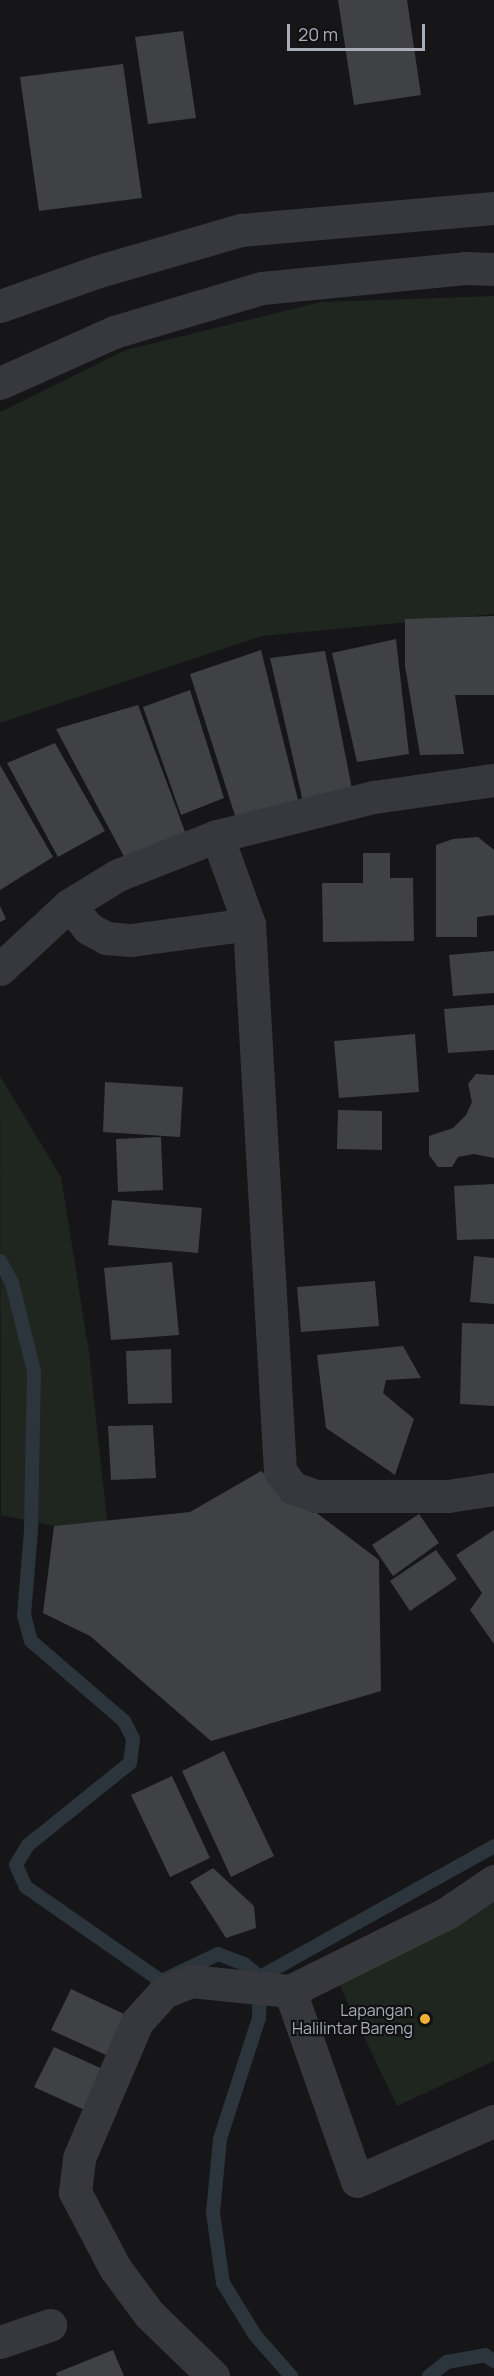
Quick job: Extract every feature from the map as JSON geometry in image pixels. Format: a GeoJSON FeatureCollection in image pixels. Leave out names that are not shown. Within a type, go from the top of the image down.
{"type":"FeatureCollection","features":[{"type":"Feature","properties":{"kind":"street"},"geometry":{"type":"LineString","coordinates":[[0,306],[96,272],[241,230],[494,208]]}},
{"type":"Feature","properties":{"kind":"street"},"geometry":{"type":"LineString","coordinates":[[0,383],[114,332],[262,288],[465,268],[494,269]]}},
{"type":"Feature","properties":{"kind":"street"},"geometry":{"type":"LineString","coordinates":[[0,969],[69,905],[118,875],[217,836],[374,797],[494,780]]}},
{"type":"Feature","properties":{"kind":"street"},"geometry":{"type":"LineString","coordinates":[[217,836],[249,924],[280,1471],[293,1488],[316,1496],[448,1496],[494,1489]]}},
{"type":"Feature","properties":{"kind":"street"},"geometry":{"type":"LineString","coordinates":[[69,905],[88,928],[106,938],[131,940],[249,924]]}},
{"type":"Feature","properties":{"kind":"street"},"geometry":{"type":"LineString","coordinates":[[213,2376],[149,2314],[115,2268],[75,2192],[79,2158],[137,2022],[164,1992],[191,1981],[290,1991],[447,1913],[494,1881]]}},
{"type":"Feature","properties":{"kind":"street"},"geometry":{"type":"LineString","coordinates":[[290,1991],[357,2181],[494,2121]]}},
{"type":"Feature","properties":{"kind":"street"},"geometry":{"type":"LineString","coordinates":[[0,2342],[50,2325]]}},
{"type":"Feature","properties":{"kind":"shaded area"},"geometry":{"type":"Polygon","coordinates":[[[494,296],[494,614],[262,636],[0,723],[0,412],[126,350],[321,302],[494,296]]]}},
{"type":"Feature","properties":{"kind":"shaded area"},"geometry":{"type":"Polygon","coordinates":[[[0,1076],[61,1177],[89,1352],[107,1521],[54,1526],[1,1515],[0,1076]]]}},
{"type":"Feature","properties":{"kind":"shaded area","name":"Lapangan Halilintar Bareng"},"geometry":{"type":"Polygon","coordinates":[[[494,1896],[494,2061],[397,2106],[336,1978],[494,1896]]]}},
{"type":"Feature","properties":{"kind":"building"},"geometry":{"type":"Polygon","coordinates":[[[338,0],[407,0],[421,95],[354,105],[338,0]]]}},
{"type":"Feature","properties":{"kind":"building"},"geometry":{"type":"Polygon","coordinates":[[[183,31],[196,118],[148,124],[135,37],[183,31]]]}},
{"type":"Feature","properties":{"kind":"building"},"geometry":{"type":"Polygon","coordinates":[[[123,64],[142,198],[39,211],[20,77],[123,64]]]}},
{"type":"Feature","properties":{"kind":"building"},"geometry":{"type":"Polygon","coordinates":[[[494,616],[494,695],[455,695],[464,754],[420,755],[405,666],[405,619],[494,616]]]}},
{"type":"Feature","properties":{"kind":"building"},"geometry":{"type":"Polygon","coordinates":[[[396,639],[409,754],[357,762],[332,653],[396,639]]]}},
{"type":"Feature","properties":{"kind":"building"},"geometry":{"type":"Polygon","coordinates":[[[261,650],[298,800],[237,822],[190,674],[261,650]]]}},
{"type":"Feature","properties":{"kind":"building"},"geometry":{"type":"Polygon","coordinates":[[[325,651],[352,789],[303,802],[270,658],[325,651]]]}},
{"type":"Feature","properties":{"kind":"building"},"geometry":{"type":"Polygon","coordinates":[[[190,690],[224,798],[181,815],[143,707],[190,690]]]}},
{"type":"Feature","properties":{"kind":"building"},"geometry":{"type":"Polygon","coordinates":[[[138,705],[187,837],[127,862],[56,729],[138,705]]]}},
{"type":"Feature","properties":{"kind":"building"},"geometry":{"type":"Polygon","coordinates":[[[55,743],[105,831],[58,857],[7,763],[55,743]]]}},
{"type":"Feature","properties":{"kind":"building"},"geometry":{"type":"Polygon","coordinates":[[[0,765],[53,857],[0,890],[0,765]]]}},
{"type":"Feature","properties":{"kind":"building"},"geometry":{"type":"Polygon","coordinates":[[[478,837],[494,850],[494,915],[477,917],[477,937],[436,937],[436,845],[453,839],[478,837]]]}},
{"type":"Feature","properties":{"kind":"building"},"geometry":{"type":"Polygon","coordinates":[[[363,853],[390,853],[390,878],[413,878],[414,941],[323,942],[322,883],[363,883],[363,853]]]}},
{"type":"Feature","properties":{"kind":"building"},"geometry":{"type":"Polygon","coordinates":[[[0,906],[6,919],[0,922],[0,906]]]}},
{"type":"Feature","properties":{"kind":"building"},"geometry":{"type":"Polygon","coordinates":[[[494,951],[494,993],[453,996],[449,955],[494,951]]]}},
{"type":"Feature","properties":{"kind":"building"},"geometry":{"type":"Polygon","coordinates":[[[494,1005],[494,1050],[448,1053],[444,1009],[494,1005]]]}},
{"type":"Feature","properties":{"kind":"building"},"geometry":{"type":"Polygon","coordinates":[[[415,1034],[419,1092],[339,1098],[334,1041],[415,1034]]]}},
{"type":"Feature","properties":{"kind":"building"},"geometry":{"type":"Polygon","coordinates":[[[476,1074],[494,1075],[494,1158],[474,1154],[458,1157],[452,1167],[438,1167],[429,1155],[429,1136],[453,1128],[466,1115],[472,1102],[468,1084],[476,1074]]]}},
{"type":"Feature","properties":{"kind":"building"},"geometry":{"type":"Polygon","coordinates":[[[105,1082],[183,1087],[180,1137],[103,1132],[105,1082]]]}},
{"type":"Feature","properties":{"kind":"building"},"geometry":{"type":"Polygon","coordinates":[[[338,1110],[382,1111],[382,1150],[337,1149],[338,1110]]]}},
{"type":"Feature","properties":{"kind":"building"},"geometry":{"type":"Polygon","coordinates":[[[161,1137],[163,1190],[118,1192],[116,1139],[161,1137]]]}},
{"type":"Feature","properties":{"kind":"building"},"geometry":{"type":"Polygon","coordinates":[[[494,1184],[494,1239],[457,1240],[454,1186],[494,1184]]]}},
{"type":"Feature","properties":{"kind":"building"},"geometry":{"type":"Polygon","coordinates":[[[112,1200],[202,1208],[198,1253],[108,1245],[112,1200]]]}},
{"type":"Feature","properties":{"kind":"building"},"geometry":{"type":"Polygon","coordinates":[[[474,1256],[494,1258],[494,1304],[470,1302],[474,1256]]]}},
{"type":"Feature","properties":{"kind":"building"},"geometry":{"type":"Polygon","coordinates":[[[172,1262],[179,1335],[111,1340],[104,1268],[172,1262]]]}},
{"type":"Feature","properties":{"kind":"building"},"geometry":{"type":"Polygon","coordinates":[[[375,1281],[379,1326],[301,1332],[297,1287],[375,1281]]]}},
{"type":"Feature","properties":{"kind":"building"},"geometry":{"type":"Polygon","coordinates":[[[462,1323],[494,1324],[494,1406],[460,1404],[462,1323]]]}},
{"type":"Feature","properties":{"kind":"building"},"geometry":{"type":"Polygon","coordinates":[[[403,1346],[421,1378],[386,1380],[383,1393],[414,1419],[395,1475],[326,1428],[317,1355],[403,1346]]]}},
{"type":"Feature","properties":{"kind":"building"},"geometry":{"type":"Polygon","coordinates":[[[171,1349],[172,1403],[128,1404],[126,1351],[171,1349]]]}},
{"type":"Feature","properties":{"kind":"building"},"geometry":{"type":"Polygon","coordinates":[[[153,1425],[156,1478],[111,1480],[108,1426],[153,1425]]]}},
{"type":"Feature","properties":{"kind":"building"},"geometry":{"type":"Polygon","coordinates":[[[261,1471],[379,1560],[381,1691],[211,1741],[90,1636],[43,1613],[54,1526],[190,1512],[261,1471]]]}},
{"type":"Feature","properties":{"kind":"building"},"geometry":{"type":"Polygon","coordinates":[[[419,1514],[439,1543],[393,1576],[372,1545],[419,1514]]]}},
{"type":"Feature","properties":{"kind":"building"},"geometry":{"type":"Polygon","coordinates":[[[494,1530],[494,1644],[470,1610],[482,1593],[456,1555],[494,1530]]]}},
{"type":"Feature","properties":{"kind":"building"},"geometry":{"type":"Polygon","coordinates":[[[436,1550],[457,1579],[410,1611],[390,1581],[436,1550]]]}},
{"type":"Feature","properties":{"kind":"building"},"geometry":{"type":"Polygon","coordinates":[[[224,1751],[274,1856],[231,1877],[182,1771],[224,1751]]]}},
{"type":"Feature","properties":{"kind":"building"},"geometry":{"type":"Polygon","coordinates":[[[172,1776],[210,1858],[170,1877],[131,1795],[172,1776]]]}},
{"type":"Feature","properties":{"kind":"building"},"geometry":{"type":"Polygon","coordinates":[[[213,1868],[254,1906],[256,1928],[226,1938],[190,1882],[213,1868]]]}},
{"type":"Feature","properties":{"kind":"building"},"geometry":{"type":"Polygon","coordinates":[[[71,1989],[124,2014],[106,2055],[51,2030],[71,1989]]]}},
{"type":"Feature","properties":{"kind":"building"},"geometry":{"type":"Polygon","coordinates":[[[54,2047],[107,2071],[89,2112],[34,2087],[54,2047]]]}},
{"type":"Feature","properties":{"kind":"building"},"geometry":{"type":"Polygon","coordinates":[[[113,2350],[124,2376],[57,2376],[56,2373],[113,2350]]]}},
{"type":"Feature","properties":{"kind":"waterway"},"geometry":{"type":"LineString","coordinates":[[0,1261],[12,1283],[34,1371],[31,1530],[24,1615],[31,1641],[124,1721],[133,1739],[130,1763],[28,1845],[16,1865],[26,1887],[161,1981],[218,1954],[244,1964],[260,1977],[259,2018],[220,2139],[213,2213],[223,2283],[255,2335],[291,2376]]}},
{"type":"Feature","properties":{"kind":"waterway"},"geometry":{"type":"LineString","coordinates":[[260,1977],[494,1846]]}},
{"type":"Feature","properties":{"kind":"waterway"},"geometry":{"type":"LineString","coordinates":[[429,2376],[447,2362],[485,2355],[494,2361]]}},
{"type":"Feature","properties":{"kind":"place","name":"Lapangan Halilintar Bareng"},"geometry":{"type":"Point","coordinates":[425,2019]}}]}
